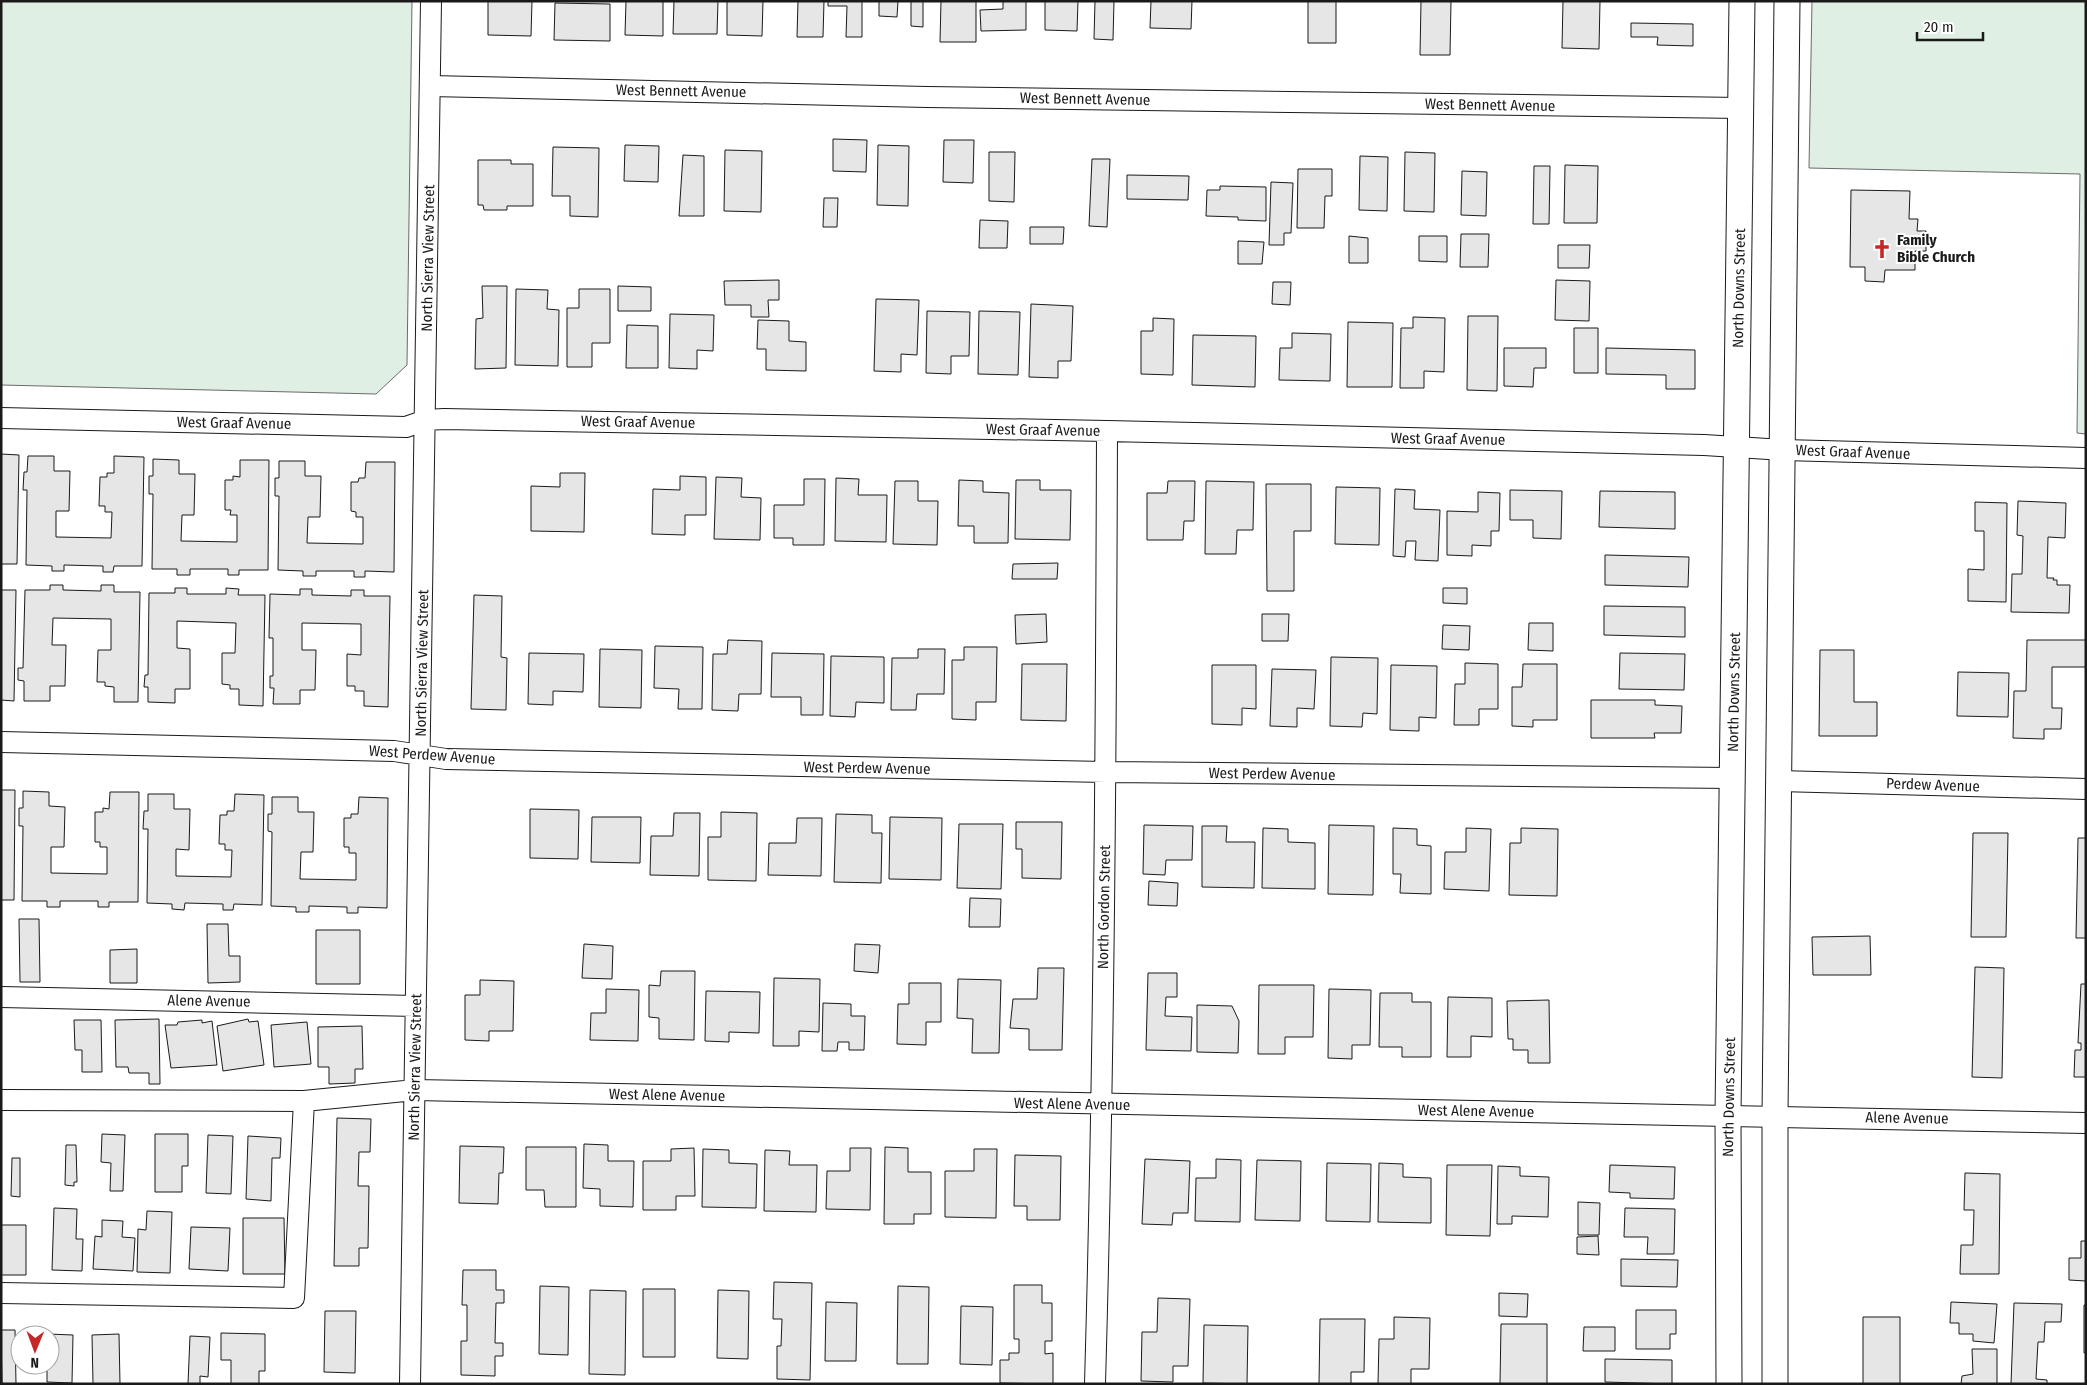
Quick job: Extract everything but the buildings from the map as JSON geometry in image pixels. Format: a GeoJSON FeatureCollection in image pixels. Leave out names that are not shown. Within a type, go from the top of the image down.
{"type":"FeatureCollection","features":[{"type":"Feature","properties":{"kind":"street","name":"North Sierra View Street"},"geometry":{"type":"LineString","coordinates":[[410,1384],[431,1]]}},
{"type":"Feature","properties":{"kind":"street","name":"North Downs Street"},"geometry":{"type":"LineString","coordinates":[[1729,1384],[1728,1115],[1742,1]]}},
{"type":"Feature","properties":{"kind":"street"},"geometry":{"type":"LineString","coordinates":[[1775,1384],[1775,1115],[1787,1]]}},
{"type":"Feature","properties":{"kind":"street","name":"West Bennett Avenue"},"geometry":{"type":"LineString","coordinates":[[430,86],[927,97],[1741,108]]}},
{"type":"Feature","properties":{"kind":"street","name":"West Graaf Avenue"},"geometry":{"type":"LineString","coordinates":[[1,418],[406,427],[426,420],[444,419],[1107,431],[2086,458]]}},
{"type":"Feature","properties":{"kind":"street","name":"North Gordon Street"},"geometry":{"type":"LineString","coordinates":[[1095,1384],[1102,1105],[1106,772],[1107,431]]}},
{"type":"Feature","properties":{"kind":"street","name":"West Perdew Avenue"},"geometry":{"type":"LineString","coordinates":[[1,742],[394,751],[446,759],[1106,772],[1733,778]]}},
{"type":"Feature","properties":{"kind":"street","name":"Perdew Avenue"},"geometry":{"type":"LineString","coordinates":[[1779,781],[2086,789]]}},
{"type":"Feature","properties":{"kind":"street","name":"Alene Avenue"},"geometry":{"type":"LineString","coordinates":[[1,997],[416,1006]]}},
{"type":"Feature","properties":{"kind":"street","name":"West Alene Avenue"},"geometry":{"type":"LineString","coordinates":[[1,1100],[304,1101],[415,1090],[1102,1105],[1728,1115]]}},
{"type":"Feature","properties":{"kind":"street"},"geometry":{"type":"LineString","coordinates":[[1,1293],[294,1298],[304,1101]]}},
{"type":"Feature","properties":{"kind":"street","name":"Alene Avenue"},"geometry":{"type":"LineString","coordinates":[[1728,1115],[2086,1123]]}},
{"type":"Feature","properties":{"kind":"green space"},"geometry":{"type":"Polygon","coordinates":[[[1,1],[412,1],[407,365],[376,394],[1,385],[1,1]]]}},
{"type":"Feature","properties":{"kind":"green space"},"geometry":{"type":"Polygon","coordinates":[[[1812,1],[2086,1],[2086,434],[2077,433],[2080,174],[1809,168],[1812,1]]]}},
{"type":"Feature","properties":{"kind":"place","name":"Family Bible Church"},"geometry":{"type":"Point","coordinates":[1882,249]}}]}
